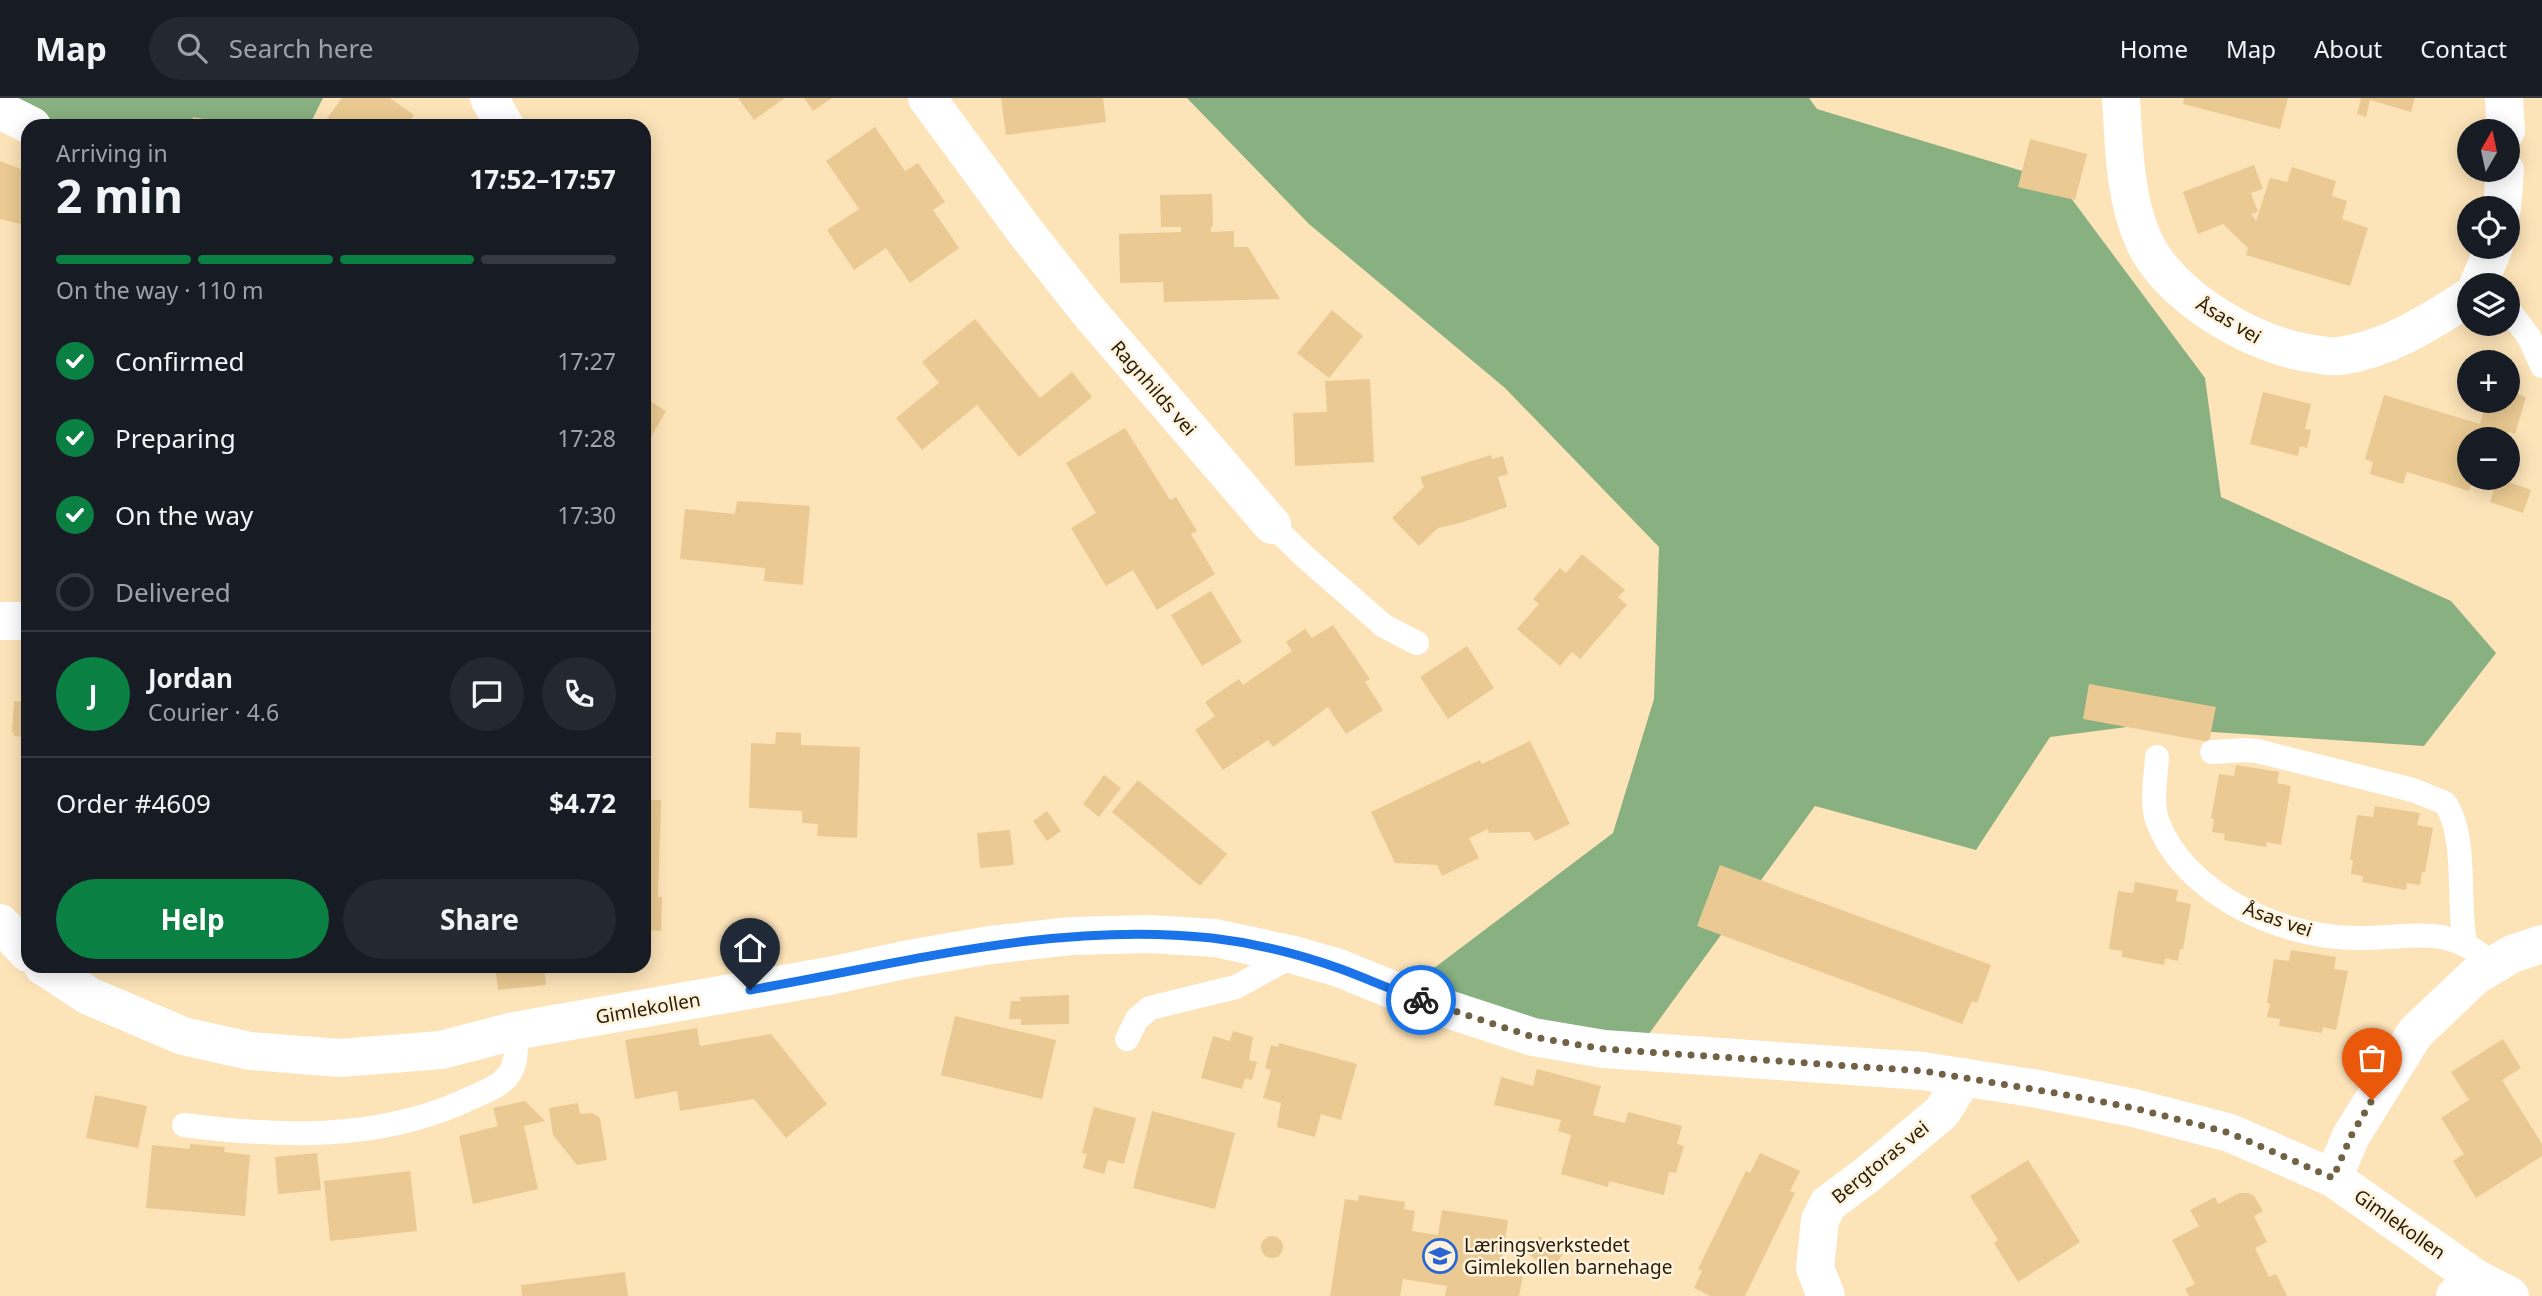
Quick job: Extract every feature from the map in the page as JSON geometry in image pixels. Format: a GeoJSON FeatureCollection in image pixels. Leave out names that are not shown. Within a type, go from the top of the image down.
{"type":"FeatureCollection","features":[{"type":"Feature","properties":{"kind":"street"},"geometry":{"type":"LineString","coordinates":[[489,98],[501,119]]}},
{"type":"Feature","properties":{"kind":"street","name":"Ragnhilds vei"},"geometry":{"type":"LineString","coordinates":[[928,98],[1024,230],[1088,311],[1272,525]]}},
{"type":"Feature","properties":{"kind":"street","name":"Åsas vei"},"geometry":{"type":"LineString","coordinates":[[2121,98],[2127,177],[2134,214],[2144,242],[2164,271],[2192,298],[2225,322],[2267,343],[2292,351],[2336,357],[2371,350],[2404,337],[2457,304]]}},
{"type":"Feature","properties":{"kind":"street"},"geometry":{"type":"LineString","coordinates":[[2504,98],[2505,119]]}},
{"type":"Feature","properties":{"kind":"street"},"geometry":{"type":"LineString","coordinates":[[0,110],[21,120]]}},
{"type":"Feature","properties":{"kind":"street"},"geometry":{"type":"LineString","coordinates":[[0,621],[21,621]]}},
{"type":"Feature","properties":{"kind":"street","name":"Gimlekollen"},"geometry":{"type":"LineString","coordinates":[[54,973],[89,996],[183,1036],[250,1051],[340,1058],[441,1051],[514,1031],[990,945],[1071,936],[1149,934],[1214,939],[1294,955],[1339,968],[1405,995],[1533,1037],[1604,1049],[1923,1071],[2134,1108],[2230,1133],[2333,1178],[2373,1204],[2482,1292]]}},
{"type":"Feature","properties":{"kind":"street"},"geometry":{"type":"LineString","coordinates":[[2333,1178],[2351,1136],[2415,1033],[2475,976],[2478,954],[2512,954],[2542,944]]}},
{"type":"Feature","properties":{"kind":"street","name":"Bergtoras vei"},"geometry":{"type":"LineString","coordinates":[[1826,1296],[1815,1268],[1821,1220],[1828,1204],[1942,1112],[1964,1077]]}},
{"type":"Feature","properties":{"kind":"lane"},"geometry":{"type":"LineString","coordinates":[[2520,325],[2529,337],[2542,366]]}},
{"type":"Feature","properties":{"kind":"lane","name":"Ragnhilds vei"},"geometry":{"type":"LineString","coordinates":[[1272,525],[1384,626],[1417,643]]}},
{"type":"Feature","properties":{"kind":"lane"},"geometry":{"type":"LineString","coordinates":[[2212,752],[2257,751],[2413,790],[2445,803],[2453,818],[2461,867],[2461,922],[2478,954]]}},
{"type":"Feature","properties":{"kind":"lane","name":"Åsas vei"},"geometry":{"type":"LineString","coordinates":[[2157,757],[2154,787],[2156,818],[2174,853],[2192,875],[2225,899],[2255,915],[2286,926],[2322,934],[2357,938],[2438,934],[2478,954]]}},
{"type":"Feature","properties":{"kind":"lane"},"geometry":{"type":"LineString","coordinates":[[1127,1039],[1137,1019],[1150,1008],[1236,987],[1294,955]]}},
{"type":"Feature","properties":{"kind":"lane"},"geometry":{"type":"LineString","coordinates":[[184,1125],[251,1134],[291,1134],[380,1128],[445,1110],[502,1085],[514,1066],[514,1031]]}},
{"type":"Feature","properties":{"kind":"green space"},"geometry":{"type":"Polygon","coordinates":[[[0,98],[323,98],[312,119],[34,119],[0,98]]]}},
{"type":"Feature","properties":{"kind":"green space"},"geometry":{"type":"Polygon","coordinates":[[[1187,98],[1809,98],[1817,109],[2059,182],[2205,378],[2221,497],[2451,601],[2496,653],[2424,746],[2142,725],[2050,737],[1976,850],[1815,806],[1632,1057],[1409,987],[1613,833],[1654,699],[1659,547],[1505,388],[1309,224],[1187,98]]]}},
{"type":"Feature","properties":{"kind":"building"},"geometry":{"type":"Polygon","coordinates":[[[342,98],[390,98],[414,115],[411,119],[327,119],[342,98]]]}},
{"type":"Feature","properties":{"kind":"building"},"geometry":{"type":"Polygon","coordinates":[[[738,98],[785,98],[754,120],[738,98]]]}},
{"type":"Feature","properties":{"kind":"building"},"geometry":{"type":"Polygon","coordinates":[[[804,98],[832,98],[813,111],[804,98]]]}},
{"type":"Feature","properties":{"kind":"building"},"geometry":{"type":"Polygon","coordinates":[[[1001,98],[1103,98],[1106,122],[1006,135],[1001,98]]]}},
{"type":"Feature","properties":{"kind":"building"},"geometry":{"type":"Polygon","coordinates":[[[2184,98],[2288,98],[2280,129],[2183,104],[2184,98]]]}},
{"type":"Feature","properties":{"kind":"building"},"geometry":{"type":"Polygon","coordinates":[[[2361,98],[2415,98],[2411,112],[2370,100],[2366,117],[2357,114],[2361,98]]]}},
{"type":"Feature","properties":{"kind":"building"},"geometry":{"type":"Polygon","coordinates":[[[875,127],[905,171],[918,163],[945,202],[933,210],[959,248],[910,283],[886,248],[854,270],[827,230],[859,209],[826,161],[875,127]]]}},
{"type":"Feature","properties":{"kind":"building"},"geometry":{"type":"Polygon","coordinates":[[[2030,139],[2087,154],[2075,200],[2018,187],[2030,139]]]}},
{"type":"Feature","properties":{"kind":"building"},"geometry":{"type":"Polygon","coordinates":[[[0,161],[21,169],[21,224],[0,219],[0,161]]]}},
{"type":"Feature","properties":{"kind":"building"},"geometry":{"type":"Polygon","coordinates":[[[2254,165],[2263,189],[2251,193],[2258,212],[2251,214],[2256,221],[2270,178],[2287,182],[2292,167],[2336,181],[2332,196],[2347,201],[2342,219],[2368,228],[2350,286],[2246,255],[2248,248],[2223,224],[2198,234],[2183,192],[2254,165]]]}},
{"type":"Feature","properties":{"kind":"building"},"geometry":{"type":"Polygon","coordinates":[[[1212,194],[1211,232],[1234,231],[1234,247],[1248,247],[1280,299],[1164,302],[1163,282],[1120,283],[1119,234],[1181,232],[1181,227],[1161,227],[1160,195],[1212,194]]]}},
{"type":"Feature","properties":{"kind":"building"},"geometry":{"type":"Polygon","coordinates":[[[1332,310],[1363,336],[1329,378],[1297,353],[1332,310]]]}},
{"type":"Feature","properties":{"kind":"building"},"geometry":{"type":"Polygon","coordinates":[[[975,319],[1040,398],[1072,372],[1092,397],[1019,457],[977,405],[922,450],[896,418],[939,383],[922,362],[975,319]]]}},
{"type":"Feature","properties":{"kind":"building"},"geometry":{"type":"Polygon","coordinates":[[[1370,379],[1374,462],[1295,466],[1293,413],[1327,412],[1325,381],[1370,379]]]}},
{"type":"Feature","properties":{"kind":"building"},"geometry":{"type":"Polygon","coordinates":[[[2263,392],[2311,404],[2305,429],[2311,430],[2307,448],[2300,446],[2298,456],[2250,444],[2263,392]]]}},
{"type":"Feature","properties":{"kind":"building"},"geometry":{"type":"Polygon","coordinates":[[[2384,395],[2480,424],[2483,413],[2520,413],[2520,395],[2526,397],[2517,427],[2457,427],[2457,487],[2407,472],[2403,484],[2370,474],[2373,462],[2365,459],[2384,395]]]}},
{"type":"Feature","properties":{"kind":"building"},"geometry":{"type":"Polygon","coordinates":[[[651,401],[666,411],[651,437],[651,401]]]}},
{"type":"Feature","properties":{"kind":"building"},"geometry":{"type":"Polygon","coordinates":[[[1125,428],[1170,500],[1176,497],[1197,531],[1191,534],[1215,574],[1157,610],[1133,570],[1106,586],[1071,528],[1096,513],[1066,463],[1125,428]]]}},
{"type":"Feature","properties":{"kind":"building"},"geometry":{"type":"Polygon","coordinates":[[[1491,455],[1492,459],[1503,456],[1508,474],[1498,477],[1507,507],[1438,528],[1419,546],[1392,518],[1424,487],[1420,477],[1491,455]]]}},
{"type":"Feature","properties":{"kind":"building"},"geometry":{"type":"Polygon","coordinates":[[[2520,486],[2531,490],[2523,513],[2490,502],[2494,490],[2520,490],[2520,486]]]}},
{"type":"Feature","properties":{"kind":"building"},"geometry":{"type":"Polygon","coordinates":[[[737,501],[810,506],[803,585],[764,581],[765,568],[680,559],[685,509],[735,514],[737,501]]]}},
{"type":"Feature","properties":{"kind":"building"},"geometry":{"type":"Polygon","coordinates":[[[1582,554],[1625,590],[1618,597],[1627,605],[1580,659],[1572,652],[1560,666],[1517,629],[1539,604],[1533,599],[1560,568],[1566,573],[1582,554]]]}},
{"type":"Feature","properties":{"kind":"building"},"geometry":{"type":"Polygon","coordinates":[[[1211,591],[1242,642],[1202,666],[1171,615],[1211,591]]]}},
{"type":"Feature","properties":{"kind":"building"},"geometry":{"type":"Polygon","coordinates":[[[1333,625],[1370,679],[1365,682],[1383,710],[1346,734],[1328,707],[1273,747],[1268,740],[1223,770],[1195,730],[1215,716],[1205,702],[1239,679],[1243,685],[1292,651],[1286,642],[1305,629],[1312,638],[1333,625]]]}},
{"type":"Feature","properties":{"kind":"building"},"geometry":{"type":"Polygon","coordinates":[[[1467,646],[1494,688],[1448,719],[1420,677],[1467,646]]]}},
{"type":"Feature","properties":{"kind":"building"},"geometry":{"type":"Polygon","coordinates":[[[2089,684],[2216,707],[2209,742],[2083,719],[2089,684]]]}},
{"type":"Feature","properties":{"kind":"building"},"geometry":{"type":"Polygon","coordinates":[[[14,701],[21,702],[21,736],[12,733],[14,701]]]}},
{"type":"Feature","properties":{"kind":"building"},"geometry":{"type":"Polygon","coordinates":[[[776,732],[801,733],[801,745],[860,747],[857,838],[817,836],[818,824],[802,823],[802,811],[749,808],[751,743],[775,744],[776,732]]]}},
{"type":"Feature","properties":{"kind":"building"},"geometry":{"type":"Polygon","coordinates":[[[1530,741],[1570,824],[1535,841],[1530,832],[1489,833],[1488,829],[1469,838],[1479,858],[1442,876],[1437,865],[1395,863],[1371,812],[1480,760],[1482,764],[1530,741]]]}},
{"type":"Feature","properties":{"kind":"building"},"geometry":{"type":"Polygon","coordinates":[[[2236,765],[2279,772],[2277,783],[2291,786],[2281,845],[2267,842],[2266,847],[2224,840],[2225,834],[2212,832],[2214,819],[2211,818],[2219,774],[2234,776],[2236,765]]]}},
{"type":"Feature","properties":{"kind":"building"},"geometry":{"type":"Polygon","coordinates":[[[1104,775],[1121,788],[1099,817],[1083,804],[1104,775]]]}},
{"type":"Feature","properties":{"kind":"building"},"geometry":{"type":"Polygon","coordinates":[[[1138,780],[1227,854],[1200,886],[1112,812],[1138,780]]]}},
{"type":"Feature","properties":{"kind":"building"},"geometry":{"type":"Polygon","coordinates":[[[651,800],[661,800],[658,897],[662,897],[661,931],[651,930],[651,800]]]}},
{"type":"Feature","properties":{"kind":"building"},"geometry":{"type":"Polygon","coordinates":[[[2375,806],[2420,813],[2417,825],[2433,828],[2420,885],[2407,883],[2406,890],[2362,882],[2363,876],[2351,874],[2353,860],[2350,860],[2357,815],[2373,817],[2375,806]]]}},
{"type":"Feature","properties":{"kind":"building"},"geometry":{"type":"Polygon","coordinates":[[[1047,811],[1061,831],[1047,841],[1033,821],[1047,811]]]}},
{"type":"Feature","properties":{"kind":"building"},"geometry":{"type":"Polygon","coordinates":[[[1010,830],[1014,865],[980,868],[977,833],[1010,830]]]}},
{"type":"Feature","properties":{"kind":"building"},"geometry":{"type":"Polygon","coordinates":[[[1720,865],[1991,965],[1977,1003],[1972,1001],[1962,1024],[1697,926],[1720,865]]]}},
{"type":"Feature","properties":{"kind":"building"},"geometry":{"type":"Polygon","coordinates":[[[2135,882],[2178,890],[2176,901],[2191,904],[2183,949],[2180,949],[2178,961],[2165,958],[2164,965],[2122,957],[2122,951],[2109,949],[2118,891],[2133,893],[2135,882]]]}},
{"type":"Feature","properties":{"kind":"building"},"geometry":{"type":"Polygon","coordinates":[[[2291,950],[2336,957],[2334,969],[2348,971],[2336,1030],[2323,1027],[2322,1033],[2279,1026],[2280,1019],[2267,1017],[2274,959],[2289,961],[2291,950]]]}},
{"type":"Feature","properties":{"kind":"building"},"geometry":{"type":"Polygon","coordinates":[[[496,973],[545,973],[546,985],[498,990],[496,973]]]}},
{"type":"Feature","properties":{"kind":"building"},"geometry":{"type":"Polygon","coordinates":[[[1069,995],[1069,1024],[1021,1025],[1021,1019],[1009,1019],[1011,1001],[1021,1001],[1020,997],[1069,995]]]}},
{"type":"Feature","properties":{"kind":"building"},"geometry":{"type":"Polygon","coordinates":[[[955,1016],[1056,1040],[1042,1099],[941,1075],[955,1016]]]}},
{"type":"Feature","properties":{"kind":"building"},"geometry":{"type":"Polygon","coordinates":[[[697,1028],[700,1046],[771,1034],[827,1104],[786,1138],[754,1099],[680,1111],[677,1091],[635,1099],[625,1040],[697,1028]]]}},
{"type":"Feature","properties":{"kind":"building"},"geometry":{"type":"Polygon","coordinates":[[[1233,1031],[1253,1037],[1249,1060],[1257,1062],[1252,1080],[1245,1078],[1242,1089],[1201,1078],[1213,1036],[1230,1041],[1233,1031]]]}},
{"type":"Feature","properties":{"kind":"building"},"geometry":{"type":"Polygon","coordinates":[[[2503,1039],[2521,1068],[2502,1080],[2542,1144],[2542,1156],[2476,1198],[2453,1161],[2464,1154],[2441,1118],[2469,1100],[2451,1072],[2503,1039]]]}},
{"type":"Feature","properties":{"kind":"building"},"geometry":{"type":"Polygon","coordinates":[[[1279,1043],[1357,1064],[1341,1120],[1321,1114],[1315,1137],[1277,1127],[1281,1103],[1263,1098],[1271,1070],[1265,1068],[1271,1045],[1278,1047],[1279,1043]]]}},
{"type":"Feature","properties":{"kind":"building"},"geometry":{"type":"Polygon","coordinates":[[[1537,1069],[1601,1086],[1593,1115],[1625,1123],[1628,1112],[1682,1126],[1677,1144],[1684,1146],[1676,1173],[1669,1172],[1664,1195],[1609,1181],[1608,1187],[1561,1174],[1571,1135],[1558,1131],[1561,1120],[1494,1105],[1501,1077],[1533,1086],[1537,1069]]]}},
{"type":"Feature","properties":{"kind":"building"},"geometry":{"type":"Polygon","coordinates":[[[95,1095],[147,1106],[138,1148],[86,1138],[95,1095]]]}},
{"type":"Feature","properties":{"kind":"building"},"geometry":{"type":"Polygon","coordinates":[[[525,1101],[545,1121],[524,1126],[538,1189],[473,1204],[459,1136],[498,1126],[493,1108],[525,1101]]]}},
{"type":"Feature","properties":{"kind":"building"},"geometry":{"type":"Polygon","coordinates":[[[578,1103],[580,1114],[592,1113],[600,1118],[607,1160],[577,1165],[553,1135],[549,1108],[578,1103]]]}},
{"type":"Feature","properties":{"kind":"building"},"geometry":{"type":"Polygon","coordinates":[[[1094,1107],[1136,1118],[1124,1164],[1108,1160],[1104,1174],[1083,1168],[1087,1154],[1082,1153],[1094,1107]]]}},
{"type":"Feature","properties":{"kind":"building"},"geometry":{"type":"Polygon","coordinates":[[[1152,1111],[1235,1133],[1215,1209],[1133,1188],[1152,1111]]]}},
{"type":"Feature","properties":{"kind":"building"},"geometry":{"type":"Polygon","coordinates":[[[190,1144],[225,1147],[224,1152],[250,1155],[245,1216],[146,1208],[152,1145],[190,1149],[190,1144]]]}},
{"type":"Feature","properties":{"kind":"building"},"geometry":{"type":"Polygon","coordinates":[[[317,1153],[321,1190],[278,1194],[275,1157],[317,1153]]]}},
{"type":"Feature","properties":{"kind":"building"},"geometry":{"type":"Polygon","coordinates":[[[1760,1153],[1800,1171],[1790,1191],[1795,1193],[1745,1296],[1710,1296],[1694,1288],[1702,1271],[1698,1269],[1746,1171],[1750,1173],[1760,1153]]]}},
{"type":"Feature","properties":{"kind":"building"},"geometry":{"type":"Polygon","coordinates":[[[2028,1160],[2080,1242],[2018,1282],[1994,1243],[1998,1240],[1970,1196],[2028,1160]]]}},
{"type":"Feature","properties":{"kind":"building"},"geometry":{"type":"Polygon","coordinates":[[[410,1171],[417,1231],[330,1241],[324,1181],[410,1171]]]}},
{"type":"Feature","properties":{"kind":"building"},"geometry":{"type":"Polygon","coordinates":[[[2240,1193],[2254,1196],[2263,1211],[2254,1216],[2267,1242],[2255,1248],[2269,1277],[2276,1274],[2287,1296],[2189,1296],[2185,1289],[2195,1284],[2172,1240],[2199,1226],[2190,1210],[2215,1197],[2218,1204],[2240,1193]]]}},
{"type":"Feature","properties":{"kind":"building","name":"Læringsverkstedet Gimlekollen barnehage"},"geometry":{"type":"Polygon","coordinates":[[[1359,1195],[1405,1202],[1404,1209],[1415,1211],[1412,1231],[1438,1235],[1442,1210],[1508,1220],[1500,1272],[1523,1275],[1519,1296],[1445,1296],[1447,1286],[1403,1279],[1400,1296],[1330,1296],[1345,1199],[1358,1201],[1359,1195]]]}},
{"type":"Feature","properties":{"kind":"building"},"geometry":{"type":"Polygon","coordinates":[[[1272,1236],[1280,1239],[1283,1247],[1280,1255],[1272,1258],[1264,1255],[1261,1247],[1264,1239],[1272,1236]]]}},
{"type":"Feature","properties":{"kind":"building"},"geometry":{"type":"Polygon","coordinates":[[[1539,1236],[1563,1254],[1550,1271],[1527,1253],[1539,1236]]]}},
{"type":"Feature","properties":{"kind":"building"},"geometry":{"type":"Polygon","coordinates":[[[625,1272],[628,1296],[522,1296],[521,1285],[625,1272]]]}},
{"type":"Feature","properties":{"kind":"way so far"},"geometry":{"type":"LineString","coordinates":[[1421,1000],[1533,1037],[1604,1049],[1923,1071],[2038,1089],[2134,1108],[2230,1133],[2333,1178],[2351,1136],[2372,1100]]}},
{"type":"Feature","properties":{"kind":"place","name":"Læringsverkstedet Gimlekollen barnehage"},"geometry":{"type":"Point","coordinates":[1440,1256]}},
{"type":"Feature","properties":{"kind":"route"},"geometry":{"type":"LineString","coordinates":[[750,990],[990,945],[1071,936],[1149,934],[1214,939],[1294,955],[1339,968],[1421,1000]]}}]}
